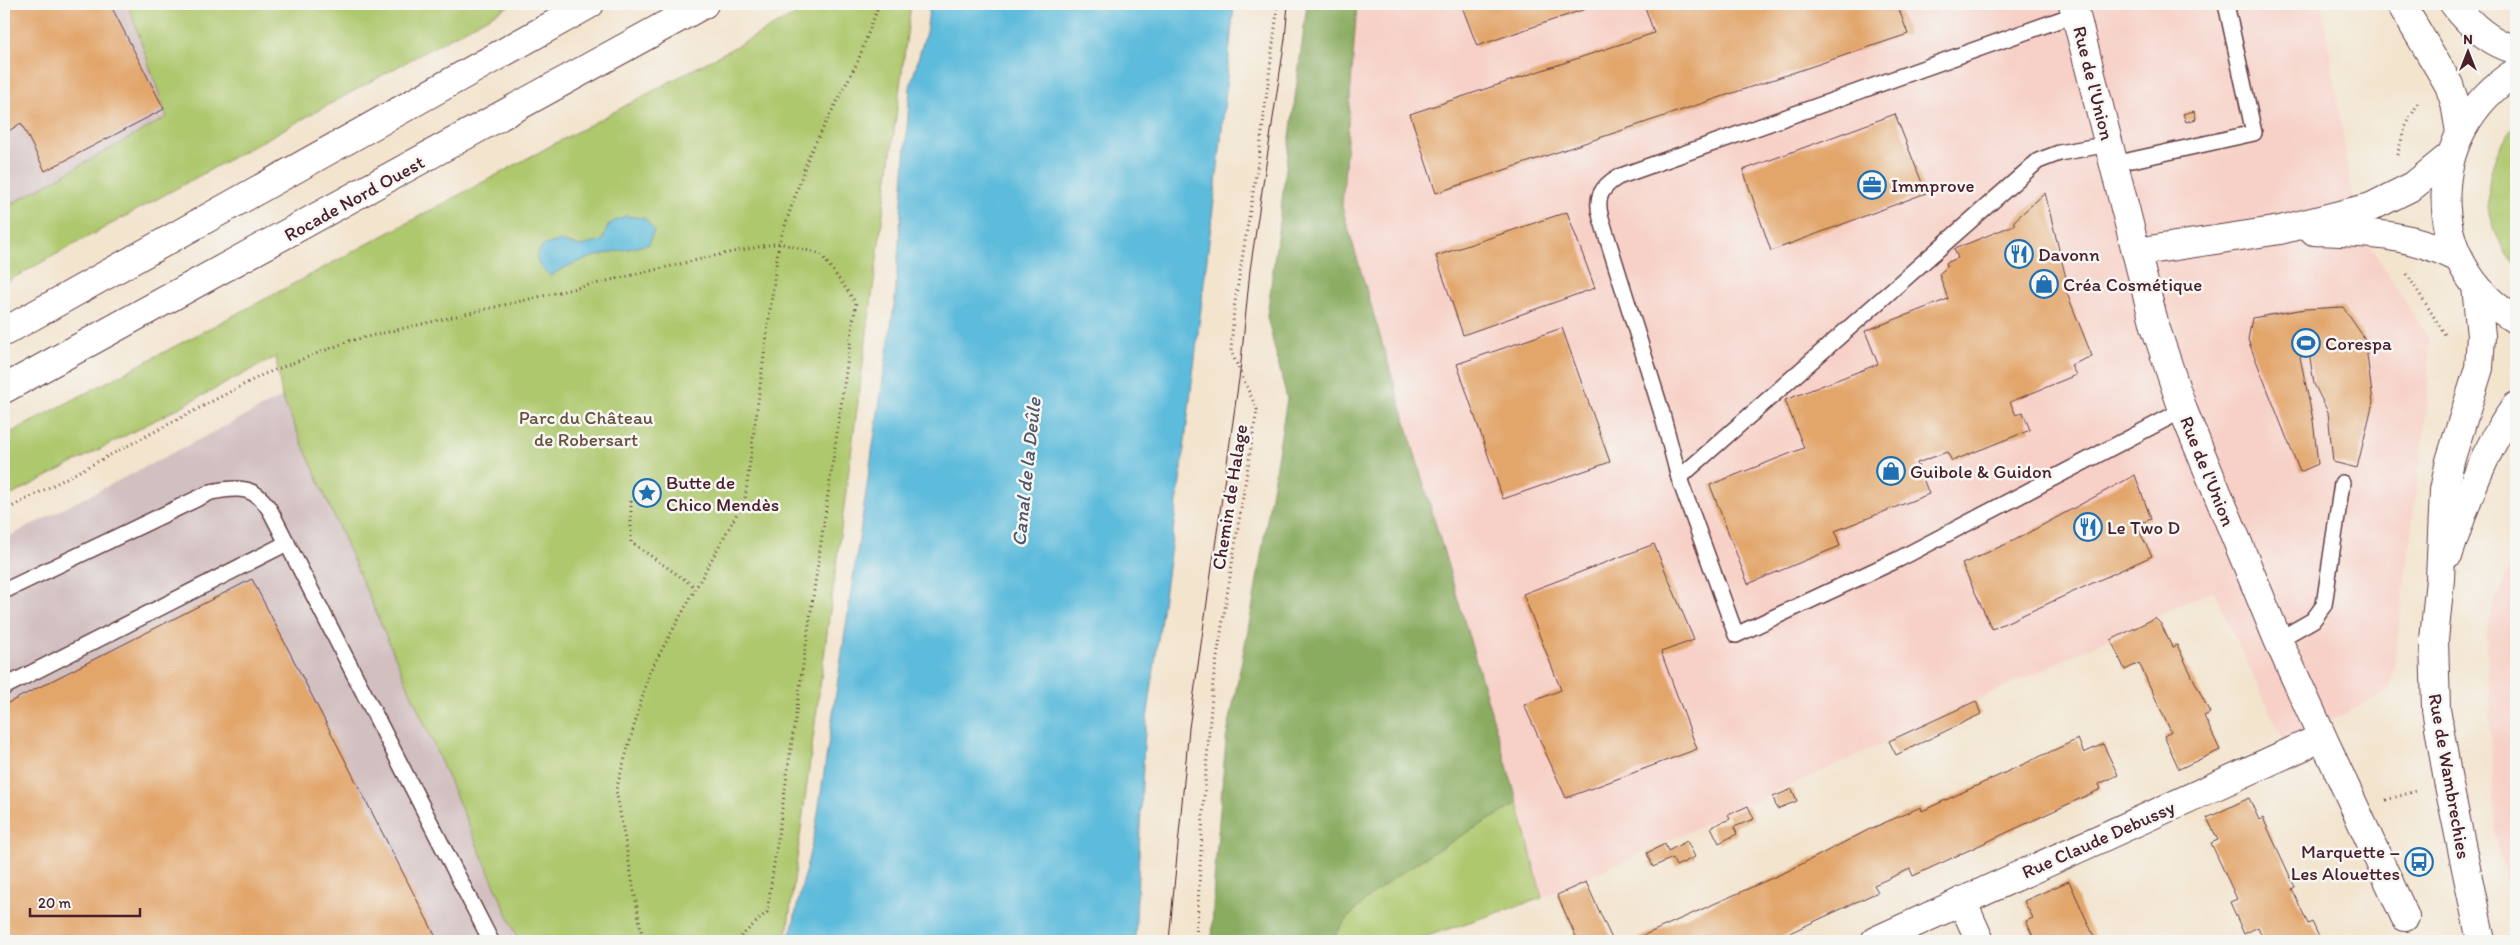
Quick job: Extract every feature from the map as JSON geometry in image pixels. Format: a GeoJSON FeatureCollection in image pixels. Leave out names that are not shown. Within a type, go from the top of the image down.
{"type":"FeatureCollection","features":[{"type":"Feature","properties":{"kind":"main road"},"geometry":{"type":"LineString","coordinates":[[4,332],[590,4]]}},
{"type":"Feature","properties":{"kind":"main road","name":"Rocade Nord Ouest"},"geometry":{"type":"LineString","coordinates":[[4,389],[424,160],[704,4]]}},
{"type":"Feature","properties":{"kind":"main road"},"geometry":{"type":"LineString","coordinates":[[2401,4],[2444,76],[2455,103],[2456,144],[2446,186],[2446,208],[2452,240],[2460,259],[2476,286],[2490,301],[2516,320]]}},
{"type":"Feature","properties":{"kind":"main road"},"geometry":{"type":"LineString","coordinates":[[2454,4],[2472,24],[2489,37],[2516,50]]}},
{"type":"Feature","properties":{"kind":"main road","name":"Rue de l'Union"},"geometry":{"type":"LineString","coordinates":[[2075,9],[2155,326],[2183,410],[2278,640],[2321,738],[2405,916]]}},
{"type":"Feature","properties":{"kind":"main road"},"geometry":{"type":"LineString","coordinates":[[2136,252],[2280,230],[2382,203],[2422,181],[2456,144],[2484,98],[2516,72]]}},
{"type":"Feature","properties":{"kind":"main road"},"geometry":{"type":"LineString","coordinates":[[2280,230],[2397,236],[2428,244],[2460,259]]}},
{"type":"Feature","properties":{"kind":"main road","name":"Rue de Wambrechies"},"geometry":{"type":"LineString","coordinates":[[2476,286],[2481,324],[2480,360],[2474,386],[2450,461],[2444,490],[2440,579],[2435,624],[2434,674],[2438,724],[2448,782],[2481,941]]}},
{"type":"Feature","properties":{"kind":"main road","name":"Rue de Wambrechies"},"geometry":{"type":"LineString","coordinates":[[2440,579],[2481,465],[2494,439],[2516,406]]}},
{"type":"Feature","properties":{"kind":"main road","name":"Rue Claude Debussy"},"geometry":{"type":"LineString","coordinates":[[1875,941],[2321,738]]}},
{"type":"Feature","properties":{"kind":"main road"},"geometry":{"type":"LineString","coordinates":[[1962,901],[1980,941]]}},
{"type":"Feature","properties":{"kind":"lane"},"geometry":{"type":"LineString","coordinates":[[1679,478],[2038,161],[2059,153],[2112,154],[2254,133],[2226,4]]}},
{"type":"Feature","properties":{"kind":"lane"},"geometry":{"type":"LineString","coordinates":[[2075,9],[1618,177],[1602,189],[1598,199],[1600,218],[1661,410],[1679,478],[1736,636],[1900,559],[2183,410]]}},
{"type":"Feature","properties":{"kind":"lane"},"geometry":{"type":"LineString","coordinates":[[2278,640],[2312,620],[2324,605],[2342,483]]}},
{"type":"Feature","properties":{"kind":"lane"},"geometry":{"type":"LineString","coordinates":[[4,591],[211,492],[236,488],[260,497],[287,543],[492,941]]}},
{"type":"Feature","properties":{"kind":"lane"},"geometry":{"type":"LineString","coordinates":[[4,687],[287,543]]}},
{"type":"Feature","properties":{"kind":"path"},"geometry":{"type":"LineString","coordinates":[[643,941],[616,790],[649,673],[744,499],[780,243],[809,155],[858,61],[879,4]]}},
{"type":"Feature","properties":{"kind":"path","name":"Chemin de Halage"},"geometry":{"type":"LineString","coordinates":[[1196,941],[1204,797],[1214,682],[1257,410],[1231,351],[1234,308],[1259,156],[1278,4]]}},
{"type":"Feature","properties":{"kind":"path"},"geometry":{"type":"LineString","coordinates":[[4,511],[262,375],[349,341],[728,253],[780,243],[821,254],[856,303],[768,912],[736,941]]}},
{"type":"Feature","properties":{"kind":"path"},"geometry":{"type":"LineString","coordinates":[[631,501],[631,542],[695,587]]}},
{"type":"Feature","properties":{"kind":"path"},"geometry":{"type":"LineString","coordinates":[[2354,809],[2448,782]]}},
{"type":"Feature","properties":{"kind":"shaded area"},"geometry":{"type":"Polygon","coordinates":[[[4,4],[128,4],[167,117],[4,208],[4,4]]]}},
{"type":"Feature","properties":{"kind":"shaded area"},"geometry":{"type":"Polygon","coordinates":[[[1357,4],[2322,4],[2357,224],[2430,342],[2427,407],[2391,690],[2285,744],[2213,590],[1930,722],[1542,898],[1518,803],[1342,207],[1357,4]]]}},
{"type":"Feature","properties":{"kind":"shaded area"},"geometry":{"type":"Polygon","coordinates":[[[282,397],[519,941],[4,941],[4,539],[282,397]]]}},
{"type":"Feature","properties":{"kind":"shaded area"},"geometry":{"type":"Polygon","coordinates":[[[2516,551],[2516,929],[2495,832],[2486,627],[2516,551]]]}},
{"type":"Feature","properties":{"kind":"green space"},"geometry":{"type":"Polygon","coordinates":[[[128,4],[512,4],[4,283],[4,208],[167,117],[128,4]]]}},
{"type":"Feature","properties":{"kind":"green space","name":"Parc du Château de Robersart"},"geometry":{"type":"Polygon","coordinates":[[[815,4],[911,4],[786,941],[519,941],[282,397],[276,357],[4,499],[4,436],[267,298],[815,4]]]}},
{"type":"Feature","properties":{"kind":"green space"},"geometry":{"type":"Polygon","coordinates":[[[1307,4],[1357,4],[1342,207],[1518,803],[1444,846],[1388,882],[1365,901],[1346,921],[1333,941],[1212,941],[1214,881],[1226,740],[1253,604],[1287,399],[1267,317],[1307,4]]]}},
{"type":"Feature","properties":{"kind":"green space"},"geometry":{"type":"Polygon","coordinates":[[[2516,126],[2516,265],[2504,250],[2496,232],[2490,214],[2489,195],[2490,176],[2495,158],[2504,141],[2516,126]]]}},
{"type":"Feature","properties":{"kind":"green space"},"geometry":{"type":"Polygon","coordinates":[[[1518,803],[1542,898],[1412,941],[1333,941],[1346,921],[1365,901],[1388,882],[1415,863],[1518,803]]]}},
{"type":"Feature","properties":{"kind":"water","name":"Canal de la Deûle"},"geometry":{"type":"Polygon","coordinates":[[[930,4],[1234,4],[1220,150],[1182,466],[1144,742],[1135,941],[789,941],[816,826],[895,299],[910,87],[926,32],[930,4]]]}},
{"type":"Feature","properties":{"kind":"water"},"geometry":{"type":"Polygon","coordinates":[[[625,216],[644,218],[654,230],[649,244],[586,259],[574,263],[550,276],[540,266],[536,257],[542,246],[559,241],[580,246],[602,241],[609,224],[625,216]]]}},
{"type":"Feature","properties":{"kind":"building"},"geometry":{"type":"Polygon","coordinates":[[[4,4],[110,4],[164,109],[45,171],[21,123],[4,134],[4,4]]]}},
{"type":"Feature","properties":{"kind":"building"},"geometry":{"type":"Polygon","coordinates":[[[1461,4],[1600,4],[1477,46],[1461,4]]]}},
{"type":"Feature","properties":{"kind":"building"},"geometry":{"type":"Polygon","coordinates":[[[1644,4],[1897,4],[1908,34],[1436,193],[1410,114],[1654,33],[1644,4]]]}},
{"type":"Feature","properties":{"kind":"building"},"geometry":{"type":"Polygon","coordinates":[[[2194,111],[2196,119],[2186,122],[2183,114],[2194,111]]]}},
{"type":"Feature","properties":{"kind":"building"},"geometry":{"type":"Polygon","coordinates":[[[1895,114],[1926,193],[1771,251],[1743,170],[1895,114]]]}},
{"type":"Feature","properties":{"kind":"building"},"geometry":{"type":"Polygon","coordinates":[[[2045,193],[2069,290],[2066,291],[2092,356],[2071,365],[2076,375],[2010,402],[2016,415],[2023,412],[2030,430],[1952,461],[1947,452],[1917,463],[1929,494],[1835,531],[1840,546],[1748,584],[1710,485],[1804,448],[1785,400],[1878,364],[1865,331],[1948,299],[1939,274],[1947,267],[1946,263],[1958,258],[1954,249],[2014,225],[2014,221],[2045,193]]]}},
{"type":"Feature","properties":{"kind":"building"},"geometry":{"type":"Polygon","coordinates":[[[1567,212],[1595,288],[1463,335],[1436,256],[1567,212]]]}},
{"type":"Feature","properties":{"kind":"building"},"geometry":{"type":"Polygon","coordinates":[[[2343,307],[2365,339],[2373,402],[2357,468],[2333,462],[2328,412],[2314,384],[2309,352],[2300,357],[2313,420],[2318,464],[2300,472],[2248,340],[2252,318],[2305,309],[2343,307]]]}},
{"type":"Feature","properties":{"kind":"building"},"geometry":{"type":"Polygon","coordinates":[[[1562,328],[1610,462],[1503,499],[1457,364],[1562,328]]]}},
{"type":"Feature","properties":{"kind":"building"},"geometry":{"type":"Polygon","coordinates":[[[2135,475],[2151,519],[2136,525],[2152,556],[1992,629],[1962,564],[2015,540],[2135,475]]]}},
{"type":"Feature","properties":{"kind":"building"},"geometry":{"type":"Polygon","coordinates":[[[1654,544],[1694,640],[1661,652],[1697,749],[1566,798],[1524,705],[1561,690],[1523,594],[1654,544]]]}},
{"type":"Feature","properties":{"kind":"building"},"geometry":{"type":"Polygon","coordinates":[[[252,579],[438,941],[4,941],[4,705],[252,579]]]}},
{"type":"Feature","properties":{"kind":"building"},"geometry":{"type":"Polygon","coordinates":[[[2155,618],[2161,624],[2172,647],[2177,645],[2210,713],[2204,716],[2220,750],[2179,769],[2164,736],[2171,732],[2139,663],[2125,670],[2111,640],[2155,618]]]}},
{"type":"Feature","properties":{"kind":"building"},"geometry":{"type":"Polygon","coordinates":[[[1976,701],[1981,714],[1896,755],[1889,741],[1976,701]]]}},
{"type":"Feature","properties":{"kind":"building"},"geometry":{"type":"Polygon","coordinates":[[[2078,739],[2084,753],[2103,744],[2118,775],[2099,784],[2101,789],[1913,876],[1910,869],[1874,885],[1878,892],[1772,941],[1631,941],[1790,870],[1870,829],[1921,807],[1922,811],[2078,739]]]}},
{"type":"Feature","properties":{"kind":"building"},"geometry":{"type":"Polygon","coordinates":[[[1792,789],[1797,801],[1777,809],[1773,797],[1792,789]]]}},
{"type":"Feature","properties":{"kind":"building"},"geometry":{"type":"Polygon","coordinates":[[[2249,798],[2259,820],[2263,818],[2295,887],[2292,889],[2308,924],[2312,922],[2321,941],[2264,941],[2258,927],[2244,934],[2230,902],[2237,899],[2211,843],[2218,840],[2207,818],[2249,798]]]}},
{"type":"Feature","properties":{"kind":"building"},"geometry":{"type":"Polygon","coordinates":[[[1748,806],[1754,819],[1734,827],[1737,834],[1719,843],[1711,827],[1730,819],[1728,815],[1748,806]]]}},
{"type":"Feature","properties":{"kind":"building"},"geometry":{"type":"Polygon","coordinates":[[[1687,841],[1695,857],[1676,866],[1672,858],[1653,867],[1647,853],[1665,844],[1668,851],[1687,841]]]}},
{"type":"Feature","properties":{"kind":"building"},"geometry":{"type":"Polygon","coordinates":[[[2069,881],[2096,941],[2035,941],[2026,921],[2033,918],[2024,901],[2069,881]]]}},
{"type":"Feature","properties":{"kind":"building"},"geometry":{"type":"Polygon","coordinates":[[[1586,882],[1613,941],[1578,941],[1577,939],[1557,895],[1586,882]]]}},
{"type":"Feature","properties":{"kind":"tram line"},"geometry":{"type":"LineString","coordinates":[[1169,941],[1189,728],[1240,372],[1250,270],[1285,39],[1288,4]]}},
{"type":"Feature","properties":{"kind":"place","name":"Immprove"},"geometry":{"type":"Point","coordinates":[1872,185]}},
{"type":"Feature","properties":{"kind":"place","name":"Davonn"},"geometry":{"type":"Point","coordinates":[2019,254]}},
{"type":"Feature","properties":{"kind":"place","name":"Créa Cosmétique"},"geometry":{"type":"Point","coordinates":[2044,284]}},
{"type":"Feature","properties":{"kind":"place","name":"Corespa"},"geometry":{"type":"Point","coordinates":[2306,343]}},
{"type":"Feature","properties":{"kind":"place","name":"Guibole & Guidon"},"geometry":{"type":"Point","coordinates":[1891,471]}},
{"type":"Feature","properties":{"kind":"place","name":"Butte de Chico Mendès"},"geometry":{"type":"Point","coordinates":[647,493]}},
{"type":"Feature","properties":{"kind":"place","name":"Le Two D"},"geometry":{"type":"Point","coordinates":[2088,527]}},
{"type":"Feature","properties":{"kind":"place","name":"Marquette – Les Alouettes"},"geometry":{"type":"Point","coordinates":[2419,862]}}]}
